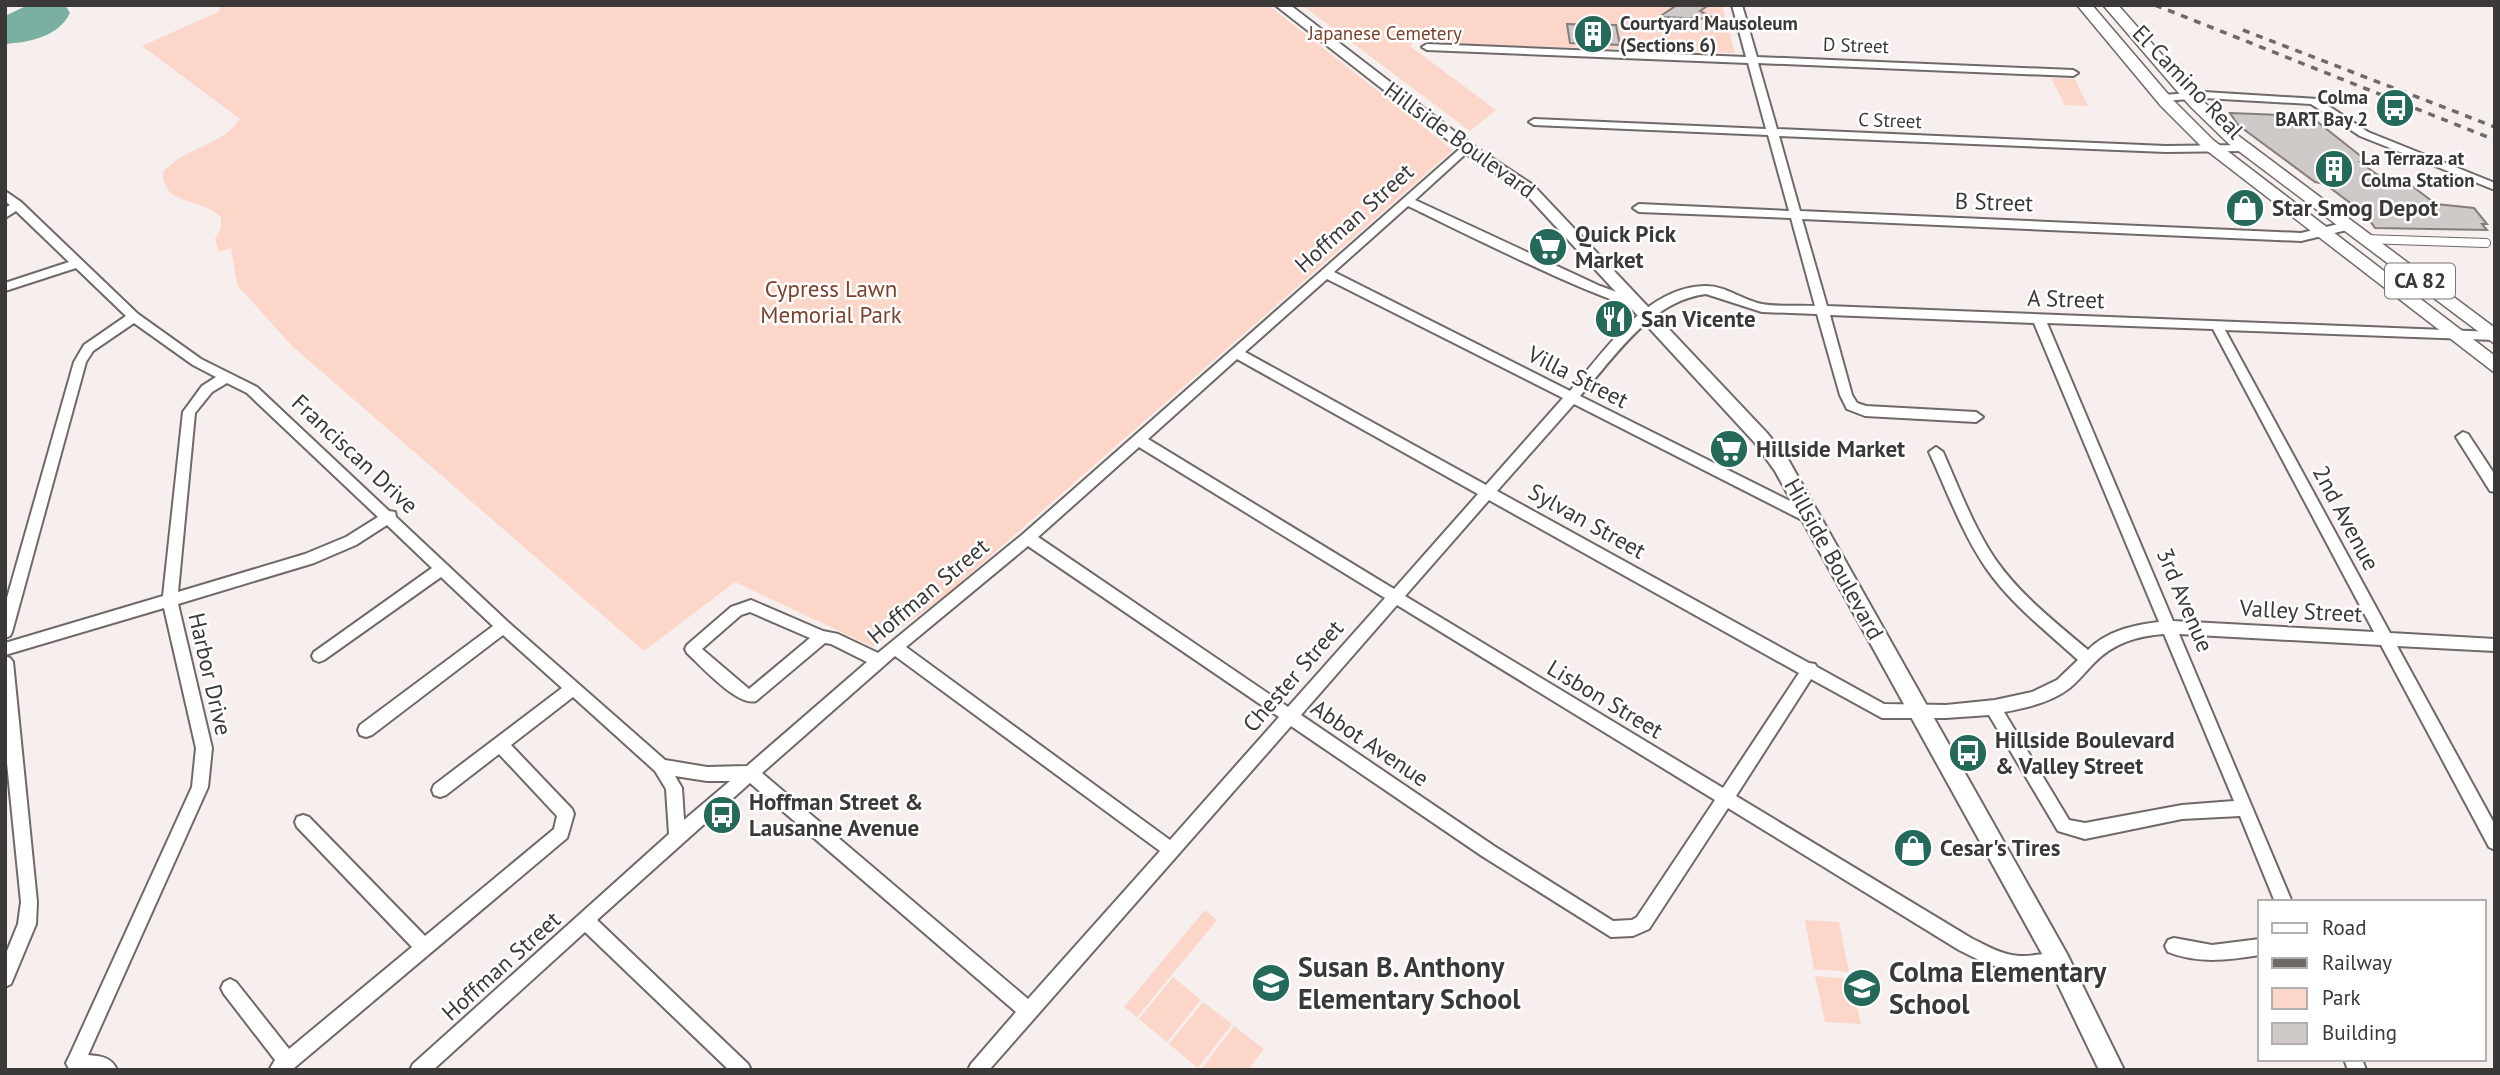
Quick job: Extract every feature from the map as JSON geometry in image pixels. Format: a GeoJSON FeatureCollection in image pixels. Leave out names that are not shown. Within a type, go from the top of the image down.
{"type":"FeatureCollection","features":[{"type":"Feature","properties":{"kind":"main road","name":"Hillside Boulevard"},"geometry":{"type":"LineString","coordinates":[[1281,5],[1466,148],[1528,188],[1761,438],[1782,466],[2059,962],[2112,1070]]}},
{"type":"Feature","properties":{"kind":"main road","name":"El Camino Real"},"geometry":{"type":"LineString","coordinates":[[2084,5],[2163,98],[2215,149],[2495,366]]}},
{"type":"Feature","properties":{"kind":"main road","name":"El Camino Real"},"geometry":{"type":"LineString","coordinates":[[2110,5],[2190,96],[2244,148],[2494,337]]}},
{"type":"Feature","properties":{"kind":"street"},"geometry":{"type":"LineString","coordinates":[[1737,5],[1846,395],[1852,405],[1865,411],[1976,416]]}},
{"type":"Feature","properties":{"kind":"street","name":"D Street"},"geometry":{"type":"LineString","coordinates":[[1427,47],[2074,73]]}},
{"type":"Feature","properties":{"kind":"street"},"geometry":{"type":"LineString","coordinates":[[2163,98],[2190,96],[2314,100],[2382,142],[2495,187]]}},
{"type":"Feature","properties":{"kind":"street"},"geometry":{"type":"LineString","coordinates":[[2330,112],[2344,130],[2370,144],[2495,194]]}},
{"type":"Feature","properties":{"kind":"street","name":"C Street"},"geometry":{"type":"LineString","coordinates":[[1534,122],[2244,148]]}},
{"type":"Feature","properties":{"kind":"street","name":"Hoffman Street"},"geometry":{"type":"LineString","coordinates":[[419,1070],[677,837],[895,647],[1028,538],[1466,148]]}},
{"type":"Feature","properties":{"kind":"street","name":"Franciscan Drive"},"geometry":{"type":"LineString","coordinates":[[5,194],[75,264],[134,317],[197,362],[253,390],[390,516],[503,626],[661,766],[674,788],[677,837]]}},
{"type":"Feature","properties":{"kind":"street"},"geometry":{"type":"LineString","coordinates":[[1407,201],[1641,309]]}},
{"type":"Feature","properties":{"kind":"street"},"geometry":{"type":"LineString","coordinates":[[5,214],[18,205]]}},
{"type":"Feature","properties":{"kind":"street","name":"B Street"},"geometry":{"type":"LineString","coordinates":[[1639,208],[2301,237],[2347,226]]}},
{"type":"Feature","properties":{"kind":"street"},"geometry":{"type":"LineString","coordinates":[[2364,239],[2486,243]]}},
{"type":"Feature","properties":{"kind":"street"},"geometry":{"type":"LineString","coordinates":[[5,287],[75,264]]}},
{"type":"Feature","properties":{"kind":"street","name":"Villa Street"},"geometry":{"type":"LineString","coordinates":[[1326,273],[1811,518]]}},
{"type":"Feature","properties":{"kind":"street","name":"A Street"},"geometry":{"type":"LineString","coordinates":[[1641,309],[1694,290],[1719,292],[1762,308],[2494,337]]}},
{"type":"Feature","properties":{"kind":"street","name":"Chester Street"},"geometry":{"type":"LineString","coordinates":[[977,1070],[1572,397],[1641,309]]}},
{"type":"Feature","properties":{"kind":"street"},"geometry":{"type":"LineString","coordinates":[[5,632],[80,362],[88,348],[134,317]]}},
{"type":"Feature","properties":{"kind":"street","name":"3rd Avenue"},"geometry":{"type":"LineString","coordinates":[[2039,319],[2283,900]]}},
{"type":"Feature","properties":{"kind":"street","name":"2nd Avenue"},"geometry":{"type":"LineString","coordinates":[[2217,326],[2495,842]]}},
{"type":"Feature","properties":{"kind":"street","name":"Sylvan Street"},"geometry":{"type":"LineString","coordinates":[[1236,353],[1810,668],[1882,711],[1920,713]]}},
{"type":"Feature","properties":{"kind":"street","name":"Harbor Drive"},"geometry":{"type":"LineString","coordinates":[[108,1070],[101,1065],[73,1067],[200,787],[204,766],[204,748],[170,600],[189,412],[207,389],[228,376]]}},
{"type":"Feature","properties":{"kind":"street"},"geometry":{"type":"LineString","coordinates":[[2463,438],[2495,487]]}},
{"type":"Feature","properties":{"kind":"street","name":"Lisbon Street"},"geometry":{"type":"LineString","coordinates":[[1138,440],[1965,944],[2005,964],[2018,967],[2059,962]]}},
{"type":"Feature","properties":{"kind":"street"},"geometry":{"type":"LineString","coordinates":[[1936,452],[1982,551],[2000,577],[2028,606],[2088,659]]}},
{"type":"Feature","properties":{"kind":"street"},"geometry":{"type":"LineString","coordinates":[[5,649],[309,559],[351,541],[390,516]]}},
{"type":"Feature","properties":{"kind":"street","name":"Abbot Avenue"},"geometry":{"type":"LineString","coordinates":[[1028,538],[1601,924],[1621,930],[1643,923],[1726,799]]}},
{"type":"Feature","properties":{"kind":"street"},"geometry":{"type":"LineString","coordinates":[[319,656],[443,568]]}},
{"type":"Feature","properties":{"kind":"street"},"geometry":{"type":"LineString","coordinates":[[822,637],[751,696],[744,694],[692,649],[745,606],[763,610],[822,637],[834,638],[879,661]]}},
{"type":"Feature","properties":{"kind":"street"},"geometry":{"type":"LineString","coordinates":[[366,730],[503,626]]}},
{"type":"Feature","properties":{"kind":"street","name":"Valley Street"},"geometry":{"type":"LineString","coordinates":[[1920,713],[1992,706],[2052,691],[2071,678],[2088,659],[2113,639],[2134,630],[2170,627],[2495,645]]}},
{"type":"Feature","properties":{"kind":"street"},"geometry":{"type":"LineString","coordinates":[[895,647],[1171,850]]}},
{"type":"Feature","properties":{"kind":"street"},"geometry":{"type":"LineString","coordinates":[[5,662],[29,902],[27,924],[5,978]]}},
{"type":"Feature","properties":{"kind":"street"},"geometry":{"type":"LineString","coordinates":[[1726,799],[1810,668]]}},
{"type":"Feature","properties":{"kind":"street"},"geometry":{"type":"LineString","coordinates":[[440,790],[573,688]]}},
{"type":"Feature","properties":{"kind":"street"},"geometry":{"type":"LineString","coordinates":[[1992,706],[2064,826],[2085,831],[2182,812],[2245,808]]}},
{"type":"Feature","properties":{"kind":"street"},"geometry":{"type":"LineString","coordinates":[[230,988],[283,1066],[553,841],[566,823],[566,814],[500,745]]}},
{"type":"Feature","properties":{"kind":"street"},"geometry":{"type":"LineString","coordinates":[[661,766],[707,774],[750,773],[1029,1011]]}},
{"type":"Feature","properties":{"kind":"street"},"geometry":{"type":"LineString","coordinates":[[303,822],[424,947]]}},
{"type":"Feature","properties":{"kind":"street"},"geometry":{"type":"LineString","coordinates":[[586,921],[742,1070]]}},
{"type":"Feature","properties":{"kind":"street"},"geometry":{"type":"LineString","coordinates":[[2174,946],[2212,953],[2258,947]]}},
{"type":"Feature","properties":{"kind":"green space","name":"Cypress Lawn Memorial Park"},"geometry":{"type":"Polygon","coordinates":[[[222,5],[1268,5],[1453,150],[944,597],[873,647],[735,582],[644,651],[292,346],[237,285],[231,248],[219,252],[215,239],[221,228],[221,217],[204,206],[184,200],[169,191],[164,183],[163,172],[172,163],[224,135],[240,119],[142,46],[218,12],[222,5]]]}},
{"type":"Feature","properties":{"kind":"green space","name":"Japanese Cemetery"},"geometry":{"type":"Polygon","coordinates":[[[1302,5],[1722,5],[1735,53],[1442,43],[1419,38],[1410,46],[1496,110],[1470,131],[1302,5]]]}},
{"type":"Feature","properties":{"kind":"green space"},"geometry":{"type":"Polygon","coordinates":[[[2051,78],[2075,79],[2088,106],[2065,105],[2051,78]]]}},
{"type":"Feature","properties":{"kind":"green space"},"geometry":{"type":"Polygon","coordinates":[[[1205,910],[1217,920],[1137,1017],[1124,1007],[1205,910]]]}},
{"type":"Feature","properties":{"kind":"green space"},"geometry":{"type":"Polygon","coordinates":[[[1805,920],[1839,922],[1849,972],[1814,969],[1805,920]]]}},
{"type":"Feature","properties":{"kind":"green space"},"geometry":{"type":"Polygon","coordinates":[[[1815,976],[1851,979],[1861,1024],[1825,1022],[1815,976]]]}},
{"type":"Feature","properties":{"kind":"green space"},"geometry":{"type":"Polygon","coordinates":[[[1173,977],[1201,1000],[1167,1042],[1139,1019],[1173,977]]]}},
{"type":"Feature","properties":{"kind":"green space"},"geometry":{"type":"Polygon","coordinates":[[[1203,1002],[1232,1024],[1198,1068],[1169,1044],[1203,1002]]]}},
{"type":"Feature","properties":{"kind":"green space"},"geometry":{"type":"Polygon","coordinates":[[[1234,1026],[1264,1049],[1248,1070],[1201,1070],[1234,1026]]]}},
{"type":"Feature","properties":{"kind":"shaded area"},"geometry":{"type":"Polygon","coordinates":[[[28,5],[65,5],[70,13],[51,33],[33,40],[5,44],[5,16],[28,5]]]}},
{"type":"Feature","properties":{"kind":"building"},"geometry":{"type":"Polygon","coordinates":[[[1677,5],[1709,5],[1700,11],[1715,19],[1659,17],[1677,5]]]}},
{"type":"Feature","properties":{"kind":"building","name":"Courtyard Mausoleum (Sections 6)"},"geometry":{"type":"Polygon","coordinates":[[[1567,24],[1616,25],[1620,45],[1570,43],[1567,24]]]}},
{"type":"Feature","properties":{"kind":"building","name":"La Terraza at Colma Station"},"geometry":{"type":"Polygon","coordinates":[[[2230,113],[2310,116],[2367,161],[2360,162],[2386,181],[2400,177],[2436,204],[2474,208],[2487,224],[2482,224],[2487,230],[2375,228],[2366,215],[2325,184],[2315,182],[2238,125],[2230,113]]]}},
{"type":"Feature","properties":{"kind":"railway"},"geometry":{"type":"LineString","coordinates":[[2155,5],[2495,140]]}},
{"type":"Feature","properties":{"kind":"railway"},"geometry":{"type":"LineString","coordinates":[[2243,30],[2495,127]]}},
{"type":"Feature","properties":{"kind":"place","name":"Courtyard Mausoleum (Sections 6)"},"geometry":{"type":"Point","coordinates":[1593,34]}},
{"type":"Feature","properties":{"kind":"place","name":"Colma BART Bay 2"},"geometry":{"type":"Point","coordinates":[2395,108]}},
{"type":"Feature","properties":{"kind":"place","name":"La Terraza at Colma Station"},"geometry":{"type":"Point","coordinates":[2334,169]}},
{"type":"Feature","properties":{"kind":"place","name":"Star Smog Depot"},"geometry":{"type":"Point","coordinates":[2245,208]}},
{"type":"Feature","properties":{"kind":"place","name":"Quick Pick Market"},"geometry":{"type":"Point","coordinates":[1548,247]}},
{"type":"Feature","properties":{"kind":"place","name":"San Vicente"},"geometry":{"type":"Point","coordinates":[1614,319]}},
{"type":"Feature","properties":{"kind":"place","name":"Hillside Market"},"geometry":{"type":"Point","coordinates":[1729,449]}},
{"type":"Feature","properties":{"kind":"place","name":"Hillside Boulevard & Valley Street"},"geometry":{"type":"Point","coordinates":[1968,753]}},
{"type":"Feature","properties":{"kind":"place","name":"Hoffman Street & Lausanne Avenue"},"geometry":{"type":"Point","coordinates":[722,815]}},
{"type":"Feature","properties":{"kind":"place","name":"Cesar's Tires"},"geometry":{"type":"Point","coordinates":[1913,848]}},
{"type":"Feature","properties":{"kind":"place","name":"Susan B. Anthony Elementary School"},"geometry":{"type":"Point","coordinates":[1271,983]}},
{"type":"Feature","properties":{"kind":"place","name":"Colma Elementary School"},"geometry":{"type":"Point","coordinates":[1862,988]}}]}
